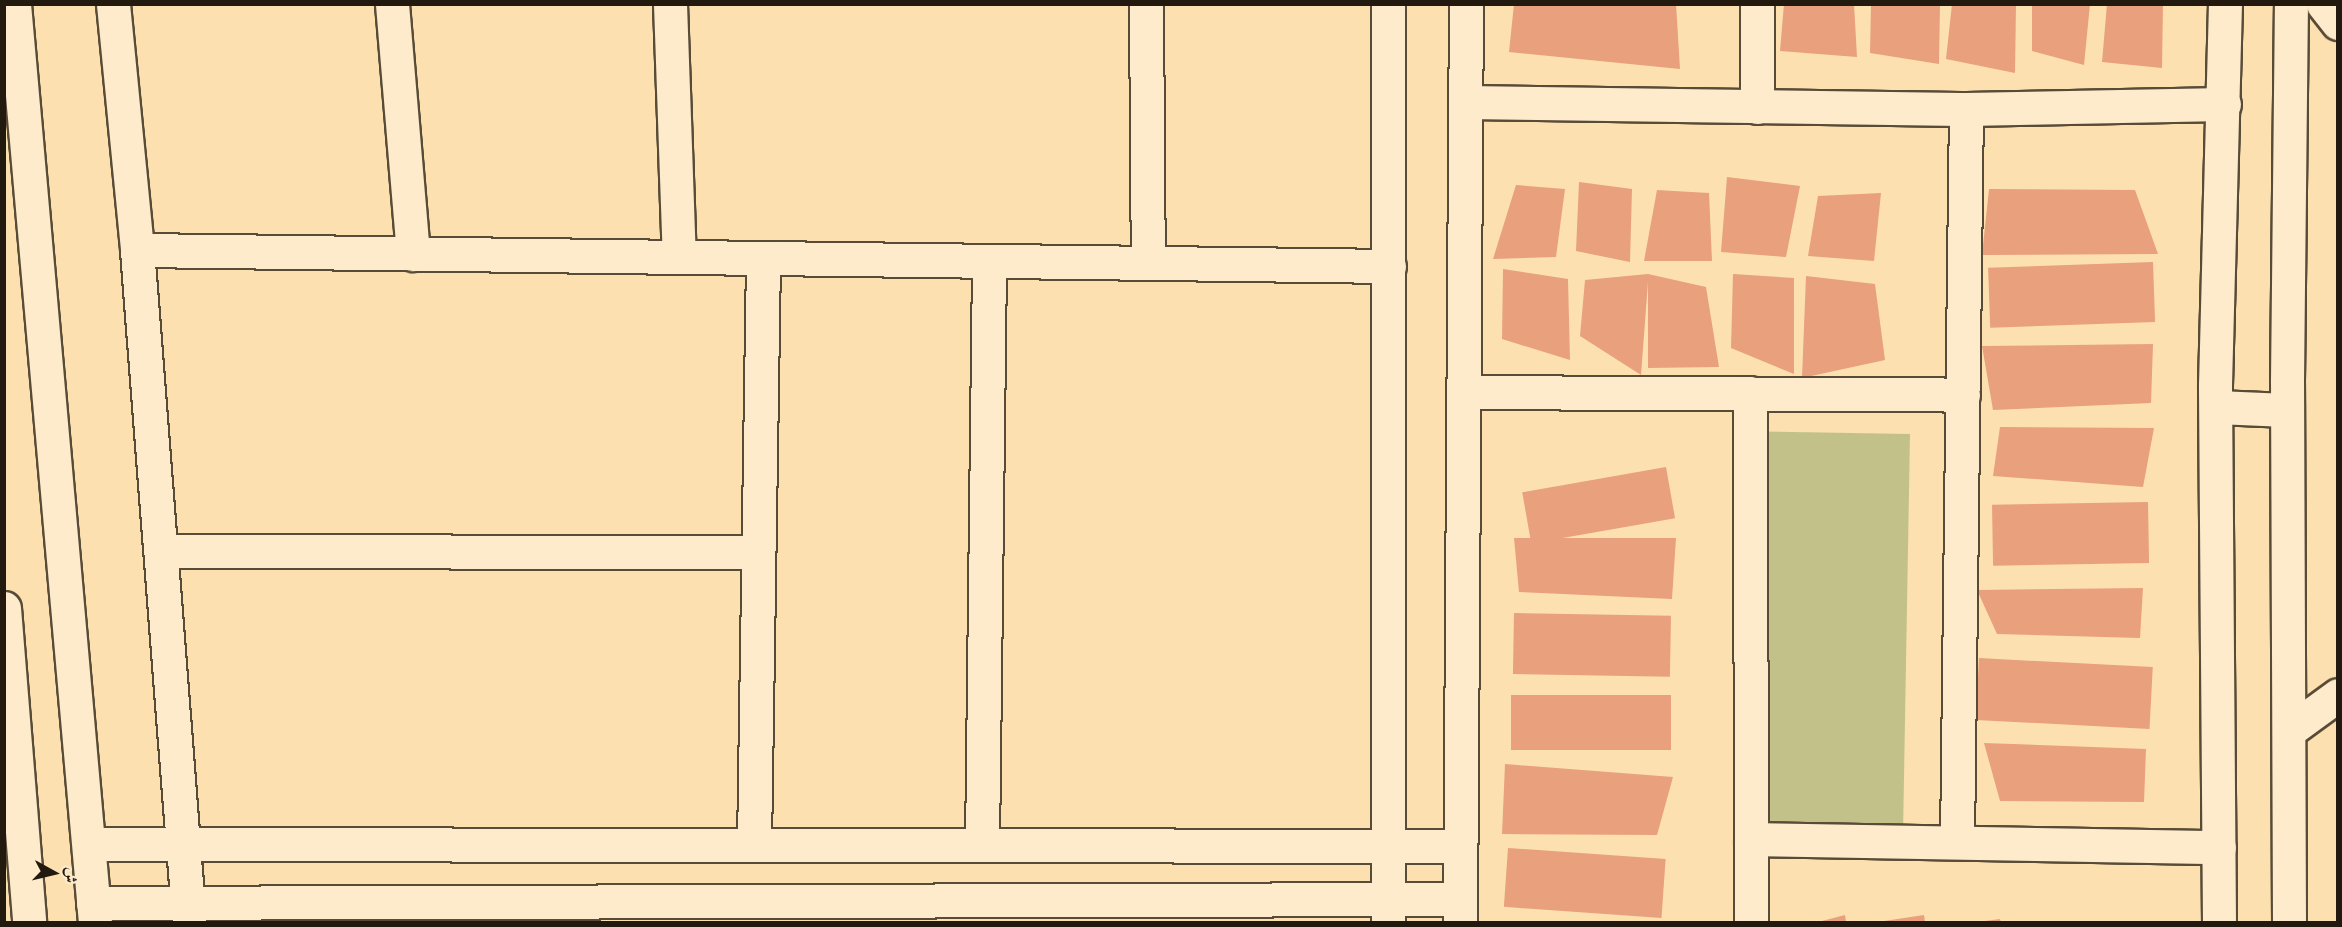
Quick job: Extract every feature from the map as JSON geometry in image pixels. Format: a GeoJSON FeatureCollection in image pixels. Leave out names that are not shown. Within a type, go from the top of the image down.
{"type":"FeatureCollection","features":[{"type":"Feature","properties":{"kind":"street"},"geometry":{"type":"LineString","coordinates":[[14,4],[90,844],[94,913],[1460,911],[1466,4]]}},
{"type":"Feature","properties":{"kind":"street"},"geometry":{"type":"LineString","coordinates":[[113,4],[137,250],[162,551],[188,913]]}},
{"type":"Feature","properties":{"kind":"street"},"geometry":{"type":"LineString","coordinates":[[392,4],[413,254]]}},
{"type":"Feature","properties":{"kind":"street"},"geometry":{"type":"LineString","coordinates":[[670,4],[678,257]]}},
{"type":"Feature","properties":{"kind":"street"},"geometry":{"type":"LineString","coordinates":[[1146,4],[1148,263]]}},
{"type":"Feature","properties":{"kind":"street"},"geometry":{"type":"LineString","coordinates":[[1388,4],[1388,911]]}},
{"type":"Feature","properties":{"kind":"street"},"geometry":{"type":"LineString","coordinates":[[1757,4],[1757,107]]}},
{"type":"Feature","properties":{"kind":"street"},"geometry":{"type":"LineString","coordinates":[[2219,922],[2216,407],[2225,4]]}},
{"type":"Feature","properties":{"kind":"street"},"geometry":{"type":"LineString","coordinates":[[2289,922],[2287,410],[2291,4]]}},
{"type":"Feature","properties":{"kind":"street"},"geometry":{"type":"LineString","coordinates":[[2323,4],[2337,23]]}},
{"type":"Feature","properties":{"kind":"street"},"geometry":{"type":"LineString","coordinates":[[1466,102],[1966,109],[2224,104]]}},
{"type":"Feature","properties":{"kind":"street"},"geometry":{"type":"LineString","coordinates":[[1957,842],[1966,109]]}},
{"type":"Feature","properties":{"kind":"street"},"geometry":{"type":"LineString","coordinates":[[137,250],[1389,266]]}},
{"type":"Feature","properties":{"kind":"street"},"geometry":{"type":"LineString","coordinates":[[754,845],[763,258]]}},
{"type":"Feature","properties":{"kind":"street"},"geometry":{"type":"LineString","coordinates":[[982,845],[989,261]]}},
{"type":"Feature","properties":{"kind":"street"},"geometry":{"type":"LineString","coordinates":[[1464,392],[1963,395]]}},
{"type":"Feature","properties":{"kind":"street"},"geometry":{"type":"LineString","coordinates":[[1750,393],[1751,922]]}},
{"type":"Feature","properties":{"kind":"street"},"geometry":{"type":"LineString","coordinates":[[2216,407],[2287,410]]}},
{"type":"Feature","properties":{"kind":"street"},"geometry":{"type":"LineString","coordinates":[[162,551],[758,552]]}},
{"type":"Feature","properties":{"kind":"street"},"geometry":{"type":"LineString","coordinates":[[4,608],[29,922]]}},
{"type":"Feature","properties":{"kind":"street"},"geometry":{"type":"LineString","coordinates":[[2290,730],[2337,695]]}},
{"type":"Feature","properties":{"kind":"street"},"geometry":{"type":"LineString","coordinates":[[1751,839],[2219,847]]}},
{"type":"Feature","properties":{"kind":"street"},"geometry":{"type":"LineString","coordinates":[[90,844],[1460,846]]}},
{"type":"Feature","properties":{"kind":"shaded area"},"geometry":{"type":"Polygon","coordinates":[[[1764,431],[1910,434],[1903,828],[1757,825],[1764,431]]]}},
{"type":"Feature","properties":{"kind":"building"},"geometry":{"type":"Polygon","coordinates":[[[1514,4],[1676,4],[1680,69],[1509,52],[1514,4]]]}},
{"type":"Feature","properties":{"kind":"building"},"geometry":{"type":"Polygon","coordinates":[[[1784,4],[1854,4],[1857,57],[1780,51],[1784,4]]]}},
{"type":"Feature","properties":{"kind":"building"},"geometry":{"type":"Polygon","coordinates":[[[1871,4],[1940,4],[1939,64],[1870,53],[1871,4]]]}},
{"type":"Feature","properties":{"kind":"building"},"geometry":{"type":"Polygon","coordinates":[[[1952,4],[2016,4],[2015,73],[1946,59],[1952,4]]]}},
{"type":"Feature","properties":{"kind":"building"},"geometry":{"type":"Polygon","coordinates":[[[2032,4],[2090,4],[2084,65],[2032,51],[2032,4]]]}},
{"type":"Feature","properties":{"kind":"building"},"geometry":{"type":"Polygon","coordinates":[[[2107,4],[2163,4],[2162,68],[2102,62],[2107,4]]]}},
{"type":"Feature","properties":{"kind":"building"},"geometry":{"type":"Polygon","coordinates":[[[1727,177],[1800,186],[1786,257],[1721,252],[1727,177]]]}},
{"type":"Feature","properties":{"kind":"building"},"geometry":{"type":"Polygon","coordinates":[[[1579,182],[1632,189],[1630,262],[1576,251],[1579,182]]]}},
{"type":"Feature","properties":{"kind":"building"},"geometry":{"type":"Polygon","coordinates":[[[1516,185],[1565,189],[1556,257],[1493,259],[1516,185]]]}},
{"type":"Feature","properties":{"kind":"building"},"geometry":{"type":"Polygon","coordinates":[[[1989,189],[2135,190],[2158,254],[1982,255],[1989,189]]]}},
{"type":"Feature","properties":{"kind":"building"},"geometry":{"type":"Polygon","coordinates":[[[1657,190],[1709,193],[1712,261],[1644,261],[1657,190]]]}},
{"type":"Feature","properties":{"kind":"building"},"geometry":{"type":"Polygon","coordinates":[[[1881,193],[1874,261],[1808,256],[1818,196],[1881,193]]]}},
{"type":"Feature","properties":{"kind":"building"},"geometry":{"type":"Polygon","coordinates":[[[2153,262],[2155,322],[1990,328],[1988,268],[2153,262]]]}},
{"type":"Feature","properties":{"kind":"building"},"geometry":{"type":"Polygon","coordinates":[[[1503,269],[1568,279],[1570,360],[1502,339],[1503,269]]]}},
{"type":"Feature","properties":{"kind":"building"},"geometry":{"type":"Polygon","coordinates":[[[1648,274],[1706,287],[1719,367],[1648,368],[1648,282],[1641,375],[1580,336],[1585,280],[1648,274]]]}},
{"type":"Feature","properties":{"kind":"building"},"geometry":{"type":"Polygon","coordinates":[[[1733,274],[1794,278],[1794,374],[1731,348],[1733,274]]]}},
{"type":"Feature","properties":{"kind":"building"},"geometry":{"type":"Polygon","coordinates":[[[1806,276],[1875,284],[1885,360],[1802,378],[1806,276]]]}},
{"type":"Feature","properties":{"kind":"building"},"geometry":{"type":"Polygon","coordinates":[[[2153,344],[2151,403],[1993,410],[1982,346],[2153,344]]]}},
{"type":"Feature","properties":{"kind":"building"},"geometry":{"type":"Polygon","coordinates":[[[2000,427],[2154,428],[2143,487],[1993,476],[2000,427]]]}},
{"type":"Feature","properties":{"kind":"building"},"geometry":{"type":"Polygon","coordinates":[[[1666,467],[1675,518],[1531,544],[1522,492],[1666,467]]]}},
{"type":"Feature","properties":{"kind":"building"},"geometry":{"type":"Polygon","coordinates":[[[2148,502],[2149,563],[1993,566],[1992,505],[2148,502]]]}},
{"type":"Feature","properties":{"kind":"building"},"geometry":{"type":"Polygon","coordinates":[[[1514,538],[1676,538],[1672,599],[1519,592],[1514,538]]]}},
{"type":"Feature","properties":{"kind":"building"},"geometry":{"type":"Polygon","coordinates":[[[2143,588],[2140,638],[1997,634],[1977,590],[2143,588]]]}},
{"type":"Feature","properties":{"kind":"building"},"geometry":{"type":"Polygon","coordinates":[[[1514,613],[1671,616],[1670,677],[1513,674],[1514,613]]]}},
{"type":"Feature","properties":{"kind":"building"},"geometry":{"type":"Polygon","coordinates":[[[1979,658],[2153,667],[2150,729],[1976,720],[1979,658]]]}},
{"type":"Feature","properties":{"kind":"building"},"geometry":{"type":"Polygon","coordinates":[[[1511,695],[1671,695],[1671,750],[1511,750],[1511,695]]]}},
{"type":"Feature","properties":{"kind":"building"},"geometry":{"type":"Polygon","coordinates":[[[1984,743],[2146,749],[2144,802],[2000,801],[1984,743]]]}},
{"type":"Feature","properties":{"kind":"building"},"geometry":{"type":"Polygon","coordinates":[[[1505,764],[1673,777],[1657,835],[1502,834],[1505,764]]]}},
{"type":"Feature","properties":{"kind":"building"},"geometry":{"type":"Polygon","coordinates":[[[1508,848],[1666,859],[1661,918],[1504,907],[1508,848]]]}},
{"type":"Feature","properties":{"kind":"building"},"geometry":{"type":"Polygon","coordinates":[[[1845,915],[1846,922],[1818,922],[1845,915]]]}},
{"type":"Feature","properties":{"kind":"building"},"geometry":{"type":"Polygon","coordinates":[[[1924,915],[1925,922],[1884,922],[1884,921],[1924,915]]]}},
{"type":"Feature","properties":{"kind":"building"},"geometry":{"type":"Polygon","coordinates":[[[2000,919],[2001,922],[1985,922],[1985,921],[2000,919]]]}}]}
